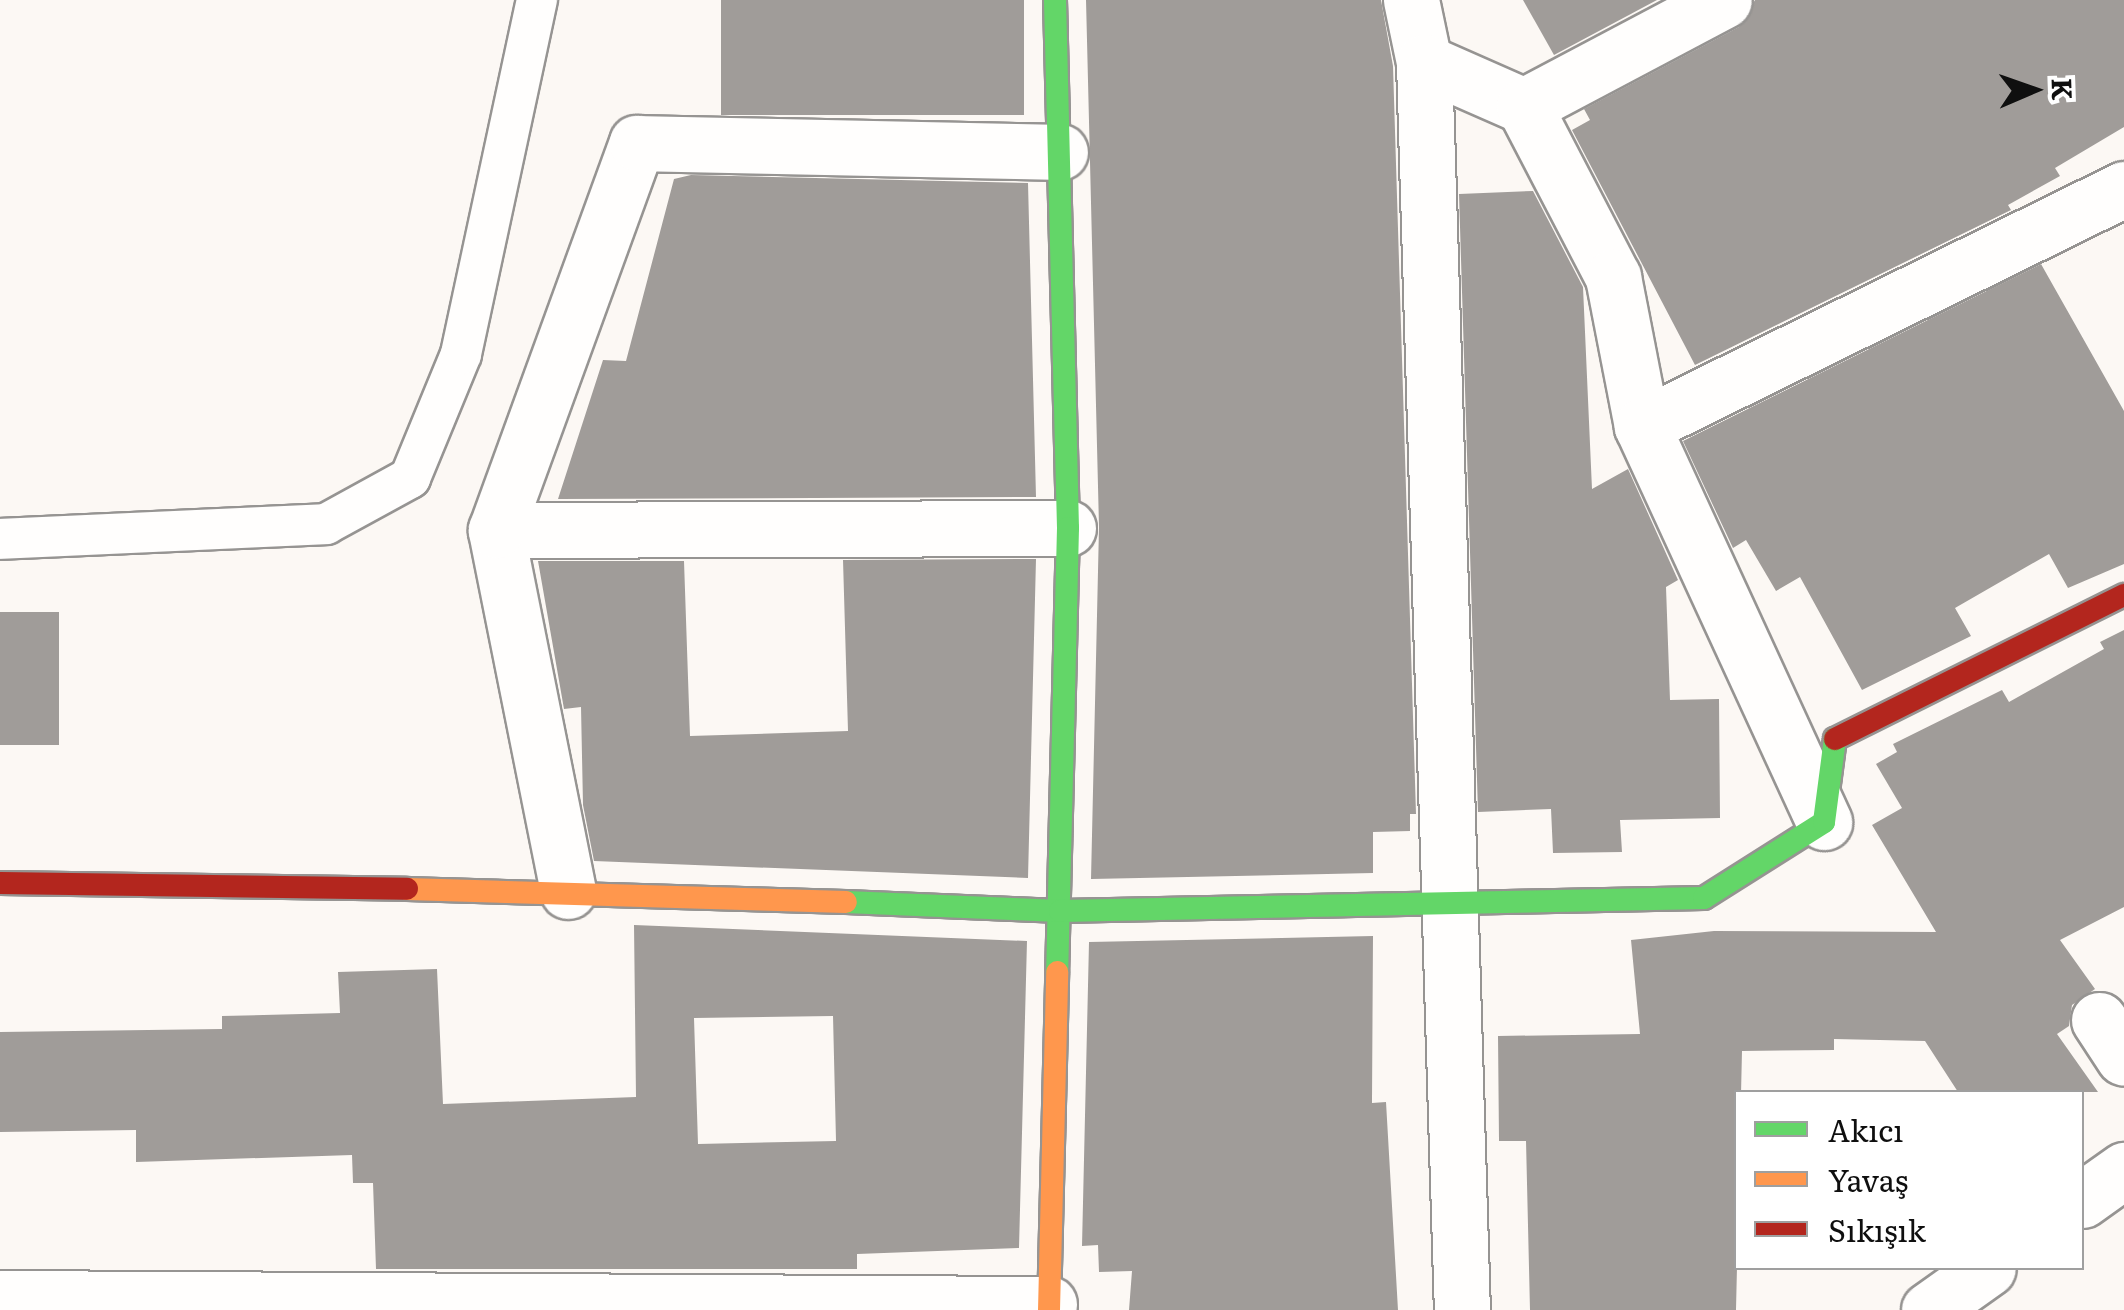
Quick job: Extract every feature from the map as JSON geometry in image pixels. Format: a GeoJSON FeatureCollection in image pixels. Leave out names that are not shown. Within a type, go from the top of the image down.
{"type":"FeatureCollection","features":[{"type":"Feature","properties":{"kind":"street"},"geometry":{"type":"LineString","coordinates":[[0,1298],[1049,1307],[1068,528],[1056,0]]}},
{"type":"Feature","properties":{"kind":"street"},"geometry":{"type":"LineString","coordinates":[[1410,0],[1424,62],[1462,1310]]}},
{"type":"Feature","properties":{"kind":"street"},"geometry":{"type":"LineString","coordinates":[[1524,106],[1724,0]]}},
{"type":"Feature","properties":{"kind":"street"},"geometry":{"type":"LineString","coordinates":[[1424,62],[1524,106],[1614,278],[1642,426],[1824,822]]}},
{"type":"Feature","properties":{"kind":"street"},"geometry":{"type":"LineString","coordinates":[[568,892],[496,530],[637,143],[1060,152]]}},
{"type":"Feature","properties":{"kind":"street"},"geometry":{"type":"LineString","coordinates":[[1642,426],[2124,189]]}},
{"type":"Feature","properties":{"kind":"street"},"geometry":{"type":"LineString","coordinates":[[496,530],[1068,528]]}},
{"type":"Feature","properties":{"kind":"street"},"geometry":{"type":"LineString","coordinates":[[0,883],[568,892],[1060,911],[1704,898],[1824,822],[1836,738],[2124,596]]}},
{"type":"Feature","properties":{"kind":"street"},"geometry":{"type":"LineString","coordinates":[[2084,1199],[2124,1170]]}},
{"type":"Feature","properties":{"kind":"street"},"geometry":{"type":"LineString","coordinates":[[1929,1310],[1985,1270]]}},
{"type":"Feature","properties":{"kind":"lane"},"geometry":{"type":"LineString","coordinates":[[0,540],[326,524],[410,478],[461,354],[537,0]]}},
{"type":"Feature","properties":{"kind":"building"},"geometry":{"type":"Polygon","coordinates":[[[721,0],[1024,0],[1024,115],[721,115],[721,0]]]}},
{"type":"Feature","properties":{"kind":"building"},"geometry":{"type":"Polygon","coordinates":[[[1086,0],[1381,0],[1393,66],[1416,814],[1410,814],[1410,831],[1373,832],[1373,873],[1091,879],[1099,527],[1086,0]]]}},
{"type":"Feature","properties":{"kind":"building"},"geometry":{"type":"Polygon","coordinates":[[[1523,0],[1657,0],[1554,55],[1523,0]]]}},
{"type":"Feature","properties":{"kind":"building"},"geometry":{"type":"Polygon","coordinates":[[[1755,0],[2124,0],[2124,127],[2055,168],[2060,176],[2008,205],[2011,210],[1695,365],[1572,130],[1590,120],[1584,109],[1739,27],[1755,0]]]}},
{"type":"Feature","properties":{"kind":"building"},"geometry":{"type":"Polygon","coordinates":[[[691,175],[1028,183],[1036,497],[558,499],[603,360],[626,361],[674,179],[691,175]]]}},
{"type":"Feature","properties":{"kind":"building"},"geometry":{"type":"Polygon","coordinates":[[[1533,191],[1583,287],[1592,489],[1628,469],[1678,580],[1666,587],[1670,700],[1719,699],[1720,818],[1620,820],[1622,852],[1553,853],[1551,809],[1478,812],[1459,194],[1533,191]]]}},
{"type":"Feature","properties":{"kind":"building"},"geometry":{"type":"Polygon","coordinates":[[[2041,264],[2124,411],[2124,564],[2068,588],[2049,554],[1955,608],[1971,636],[1862,690],[1800,577],[1776,591],[1746,540],[1733,548],[1683,441],[2041,264]]]}},
{"type":"Feature","properties":{"kind":"building"},"geometry":{"type":"Polygon","coordinates":[[[1036,559],[1028,878],[594,861],[583,805],[581,707],[564,709],[538,561],[684,561],[690,736],[848,731],[843,560],[1036,559]]]}},
{"type":"Feature","properties":{"kind":"building"},"geometry":{"type":"Polygon","coordinates":[[[0,612],[59,612],[59,745],[0,745],[0,612]]]}},
{"type":"Feature","properties":{"kind":"building"},"geometry":{"type":"Polygon","coordinates":[[[2124,630],[2124,907],[2060,940],[2095,989],[2072,1005],[2069,1026],[2057,1034],[2098,1092],[1957,1090],[1925,1041],[1834,1039],[1834,1050],[1742,1051],[1741,1090],[1734,1090],[1736,1310],[1530,1310],[1526,1141],[1499,1141],[1498,1036],[1640,1034],[1631,940],[1714,931],[1936,932],[1872,825],[1902,808],[1876,764],[1897,752],[1893,744],[2002,690],[2009,702],[2104,649],[2100,642],[2124,630]]]}},
{"type":"Feature","properties":{"kind":"building"},"geometry":{"type":"Polygon","coordinates":[[[634,925],[1027,941],[1019,1248],[857,1254],[857,1269],[376,1269],[373,1183],[353,1183],[352,1155],[136,1162],[136,1130],[0,1132],[0,1032],[222,1029],[222,1016],[340,1013],[338,972],[437,969],[443,1104],[636,1097],[634,925]],[[833,1016],[694,1018],[698,1144],[836,1141],[833,1016]]]}},
{"type":"Feature","properties":{"kind":"building"},"geometry":{"type":"Polygon","coordinates":[[[1373,936],[1372,1103],[1386,1102],[1398,1310],[1129,1310],[1132,1271],[1099,1272],[1098,1245],[1082,1246],[1089,942],[1373,936]]]}},
{"type":"Feature","properties":{"kind":"traffic: fast"},"geometry":{"type":"LineString","coordinates":[[1055,0],[1068,528],[1057,972]]}},
{"type":"Feature","properties":{"kind":"traffic: fast"},"geometry":{"type":"LineString","coordinates":[[846,902],[1060,911],[1704,898],[1824,822],[1835,739]]}},
{"type":"Feature","properties":{"kind":"traffic: slow"},"geometry":{"type":"LineString","coordinates":[[407,889],[846,902]]}},
{"type":"Feature","properties":{"kind":"traffic: slow"},"geometry":{"type":"LineString","coordinates":[[1049,1310],[1057,972]]}},
{"type":"Feature","properties":{"kind":"traffic: jam"},"geometry":{"type":"LineString","coordinates":[[1835,739],[2124,595]]}},
{"type":"Feature","properties":{"kind":"traffic: jam"},"geometry":{"type":"LineString","coordinates":[[0,883],[407,889]]}}]}
